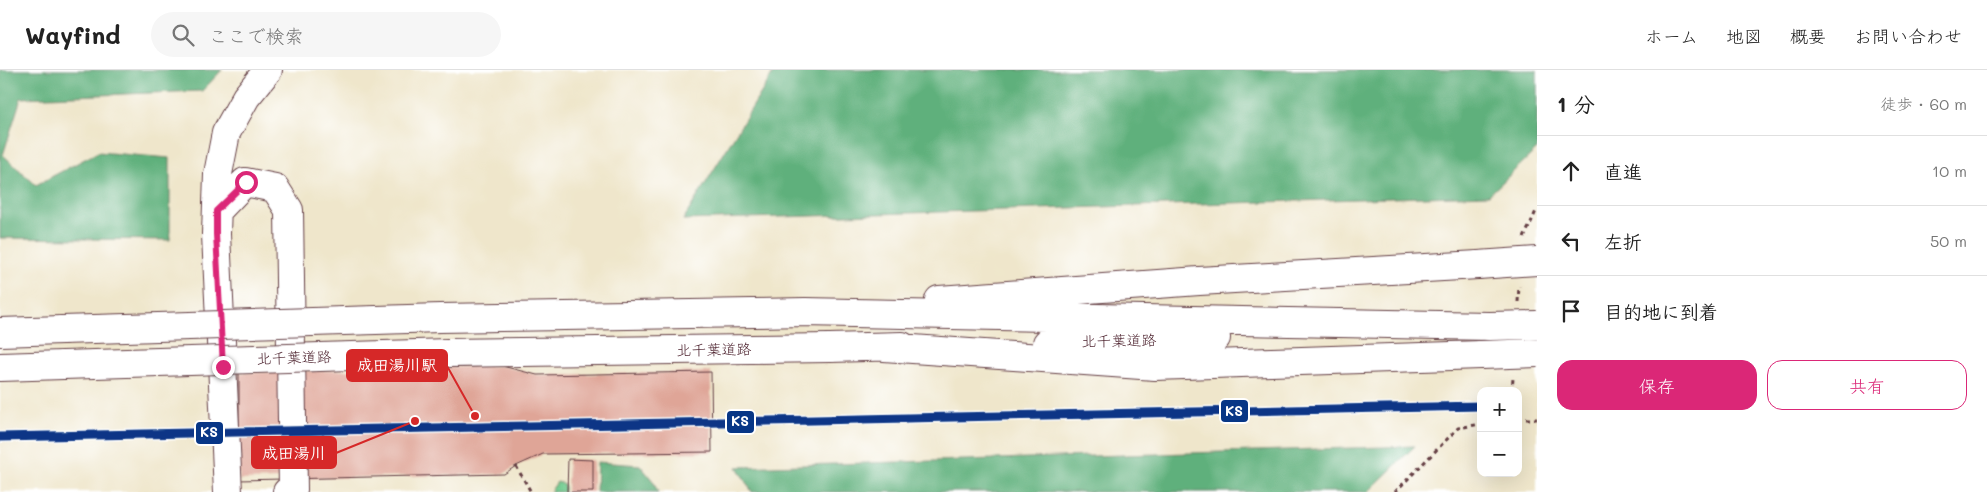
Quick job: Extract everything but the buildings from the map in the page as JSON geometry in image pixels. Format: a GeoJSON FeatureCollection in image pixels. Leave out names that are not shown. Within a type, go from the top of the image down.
{"type":"FeatureCollection","features":[{"type":"Feature","properties":{"kind":"main road"},"geometry":{"type":"LineString","coordinates":[[228,492],[216,234],[218,174],[226,133],[246,97],[268,70]]}},
{"type":"Feature","properties":{"kind":"main road"},"geometry":{"type":"LineString","coordinates":[[216,211],[246,182],[275,188],[289,210],[293,490],[287,492]]}},
{"type":"Feature","properties":{"kind":"main road"},"geometry":{"type":"LineString","coordinates":[[805,312],[1014,293],[1537,261]]}},
{"type":"Feature","properties":{"kind":"main road","name":"北千葉道路"},"geometry":{"type":"LineString","coordinates":[[0,332],[440,318],[805,312],[1427,325],[1537,325]]}},
{"type":"Feature","properties":{"kind":"main road","name":"北千葉道路"},"geometry":{"type":"LineString","coordinates":[[0,367],[448,353],[884,347],[1310,337],[1427,325]]}},
{"type":"Feature","properties":{"kind":"main road"},"geometry":{"type":"LineString","coordinates":[[884,347],[1155,366],[1537,354]]}},
{"type":"Feature","properties":{"kind":"path"},"geometry":{"type":"LineString","coordinates":[[1522,419],[1537,419]]}},
{"type":"Feature","properties":{"kind":"path"},"geometry":{"type":"LineString","coordinates":[[1395,492],[1458,428],[1477,425]]}},
{"type":"Feature","properties":{"kind":"path"},"geometry":{"type":"LineString","coordinates":[[516,466],[531,492]]}},
{"type":"Feature","properties":{"kind":"green space"},"geometry":{"type":"Polygon","coordinates":[[[0,70],[222,70],[202,91],[21,98],[3,155],[36,185],[98,152],[170,158],[170,240],[0,238],[0,70]]]}},
{"type":"Feature","properties":{"kind":"green space"},"geometry":{"type":"Polygon","coordinates":[[[775,70],[1537,70],[1537,149],[1489,195],[683,220],[775,70]]]}},
{"type":"Feature","properties":{"kind":"green space"},"geometry":{"type":"Polygon","coordinates":[[[1415,446],[1368,492],[752,492],[737,467],[1415,446]]]}},
{"type":"Feature","properties":{"kind":"green space"},"geometry":{"type":"Polygon","coordinates":[[[597,462],[640,465],[653,481],[658,492],[596,492],[597,462]]]}},
{"type":"Feature","properties":{"kind":"green space"},"geometry":{"type":"Polygon","coordinates":[[[557,482],[564,484],[564,492],[550,492],[557,482]]]}},
{"type":"Feature","properties":{"kind":"transit line","name":"KS"},"geometry":{"type":"LineString","coordinates":[[0,437],[1477,406]]}},
{"type":"Feature","properties":{"kind":"place","name":"成田湯川駅"},"geometry":{"type":"Point","coordinates":[475,416]}},
{"type":"Feature","properties":{"kind":"place","name":"成田湯川"},"geometry":{"type":"Point","coordinates":[415,421]}},
{"type":"Feature","properties":{"kind":"route"},"geometry":{"type":"LineString","coordinates":[[223,367],[216,211],[246,182]]}}]}
